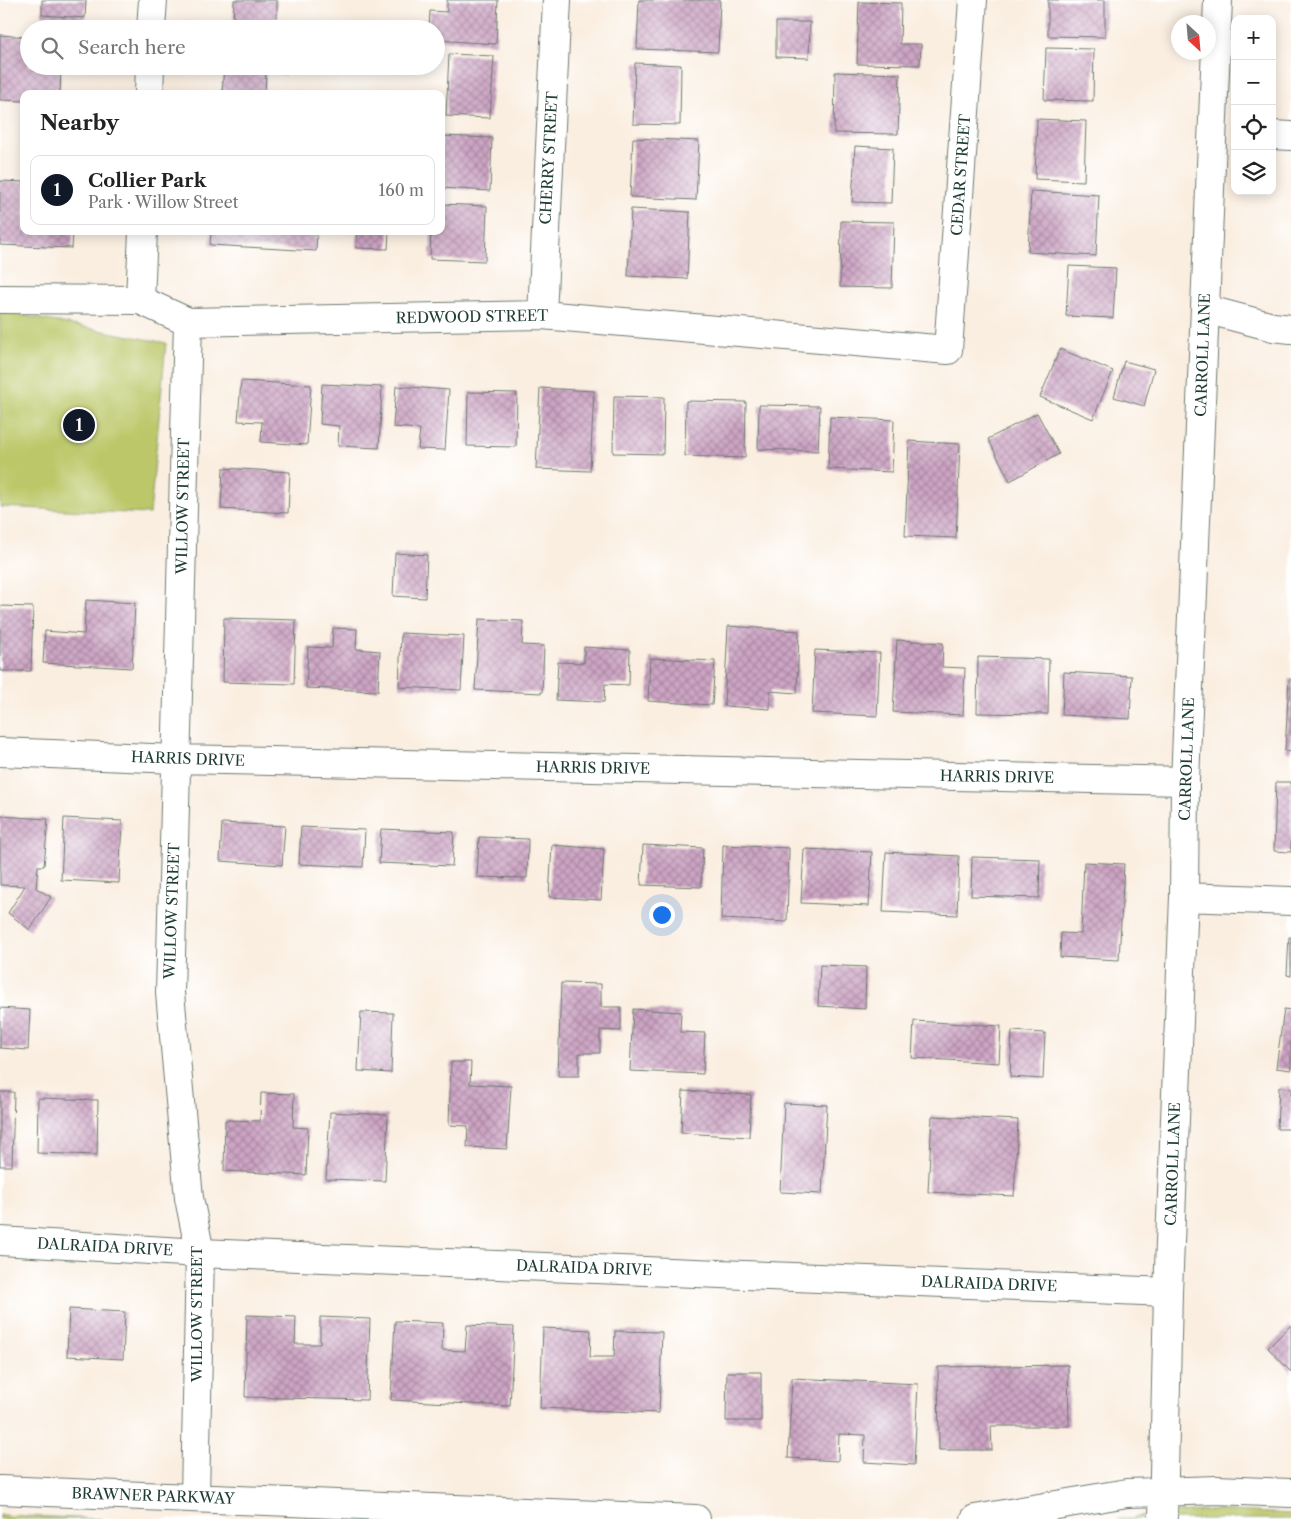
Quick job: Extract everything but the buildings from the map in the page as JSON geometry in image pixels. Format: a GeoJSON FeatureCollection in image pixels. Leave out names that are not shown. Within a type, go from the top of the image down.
{"type":"FeatureCollection","features":[{"type":"Feature","properties":{"kind":"street"},"geometry":{"type":"LineString","coordinates":[[152,20],[153,0]]}},
{"type":"Feature","properties":{"kind":"street","name":"CHERRY STREET"},"geometry":{"type":"LineString","coordinates":[[542,315],[557,0]]}},
{"type":"Feature","properties":{"kind":"street","name":"CEDAR STREET"},"geometry":{"type":"LineString","coordinates":[[948,350],[973,0]]}},
{"type":"Feature","properties":{"kind":"street","name":"CARROLL LANE"},"geometry":{"type":"LineString","coordinates":[[1163,1519],[1168,1292],[1184,896],[1185,781],[1205,309],[1224,134],[1218,0]]}},
{"type":"Feature","properties":{"kind":"street"},"geometry":{"type":"LineString","coordinates":[[148,90],[149,75]]}},
{"type":"Feature","properties":{"kind":"street"},"geometry":{"type":"LineString","coordinates":[[1276,135],[1291,136]]}},
{"type":"Feature","properties":{"kind":"street"},"geometry":{"type":"LineString","coordinates":[[140,300],[143,235]]}},
{"type":"Feature","properties":{"kind":"street","name":"REDWOOD STREET"},"geometry":{"type":"LineString","coordinates":[[0,299],[140,300],[188,322],[542,315],[948,350]]}},
{"type":"Feature","properties":{"kind":"street"},"geometry":{"type":"LineString","coordinates":[[1205,309],[1291,330]]}},
{"type":"Feature","properties":{"kind":"street","name":"WILLOW STREET"},"geometry":{"type":"LineString","coordinates":[[188,322],[170,993],[189,1198],[200,1253],[195,1497]]}},
{"type":"Feature","properties":{"kind":"street","name":"HARRIS DRIVE"},"geometry":{"type":"LineString","coordinates":[[0,752],[177,759],[1185,781]]}},
{"type":"Feature","properties":{"kind":"street"},"geometry":{"type":"LineString","coordinates":[[1184,896],[1291,901]]}},
{"type":"Feature","properties":{"kind":"street","name":"DALRAIDA DRIVE"},"geometry":{"type":"LineString","coordinates":[[0,1241],[200,1253],[1168,1292]]}},
{"type":"Feature","properties":{"kind":"street","name":"BRAWNER PARKWAY"},"geometry":{"type":"LineString","coordinates":[[0,1490],[696,1519]]}},
{"type":"Feature","properties":{"kind":"street"},"geometry":{"type":"LineString","coordinates":[[975,1519],[1113,1494],[1218,1490],[1291,1494]]}},
{"type":"Feature","properties":{"kind":"green space"},"geometry":{"type":"Polygon","coordinates":[[[0,311],[166,343],[150,514],[0,507],[0,311]]]}},
{"type":"Feature","properties":{"kind":"green space"},"geometry":{"type":"Polygon","coordinates":[[[1210,1510],[1291,1514],[1291,1519],[1117,1519],[1210,1510]]]}},
{"type":"Feature","properties":{"kind":"green space"},"geometry":{"type":"Polygon","coordinates":[[[0,1515],[101,1519],[0,1519],[0,1515]]]}},
{"type":"Feature","properties":{"kind":"place","name":"Collier Park"},"geometry":{"type":"Point","coordinates":[79,425]}}]}
